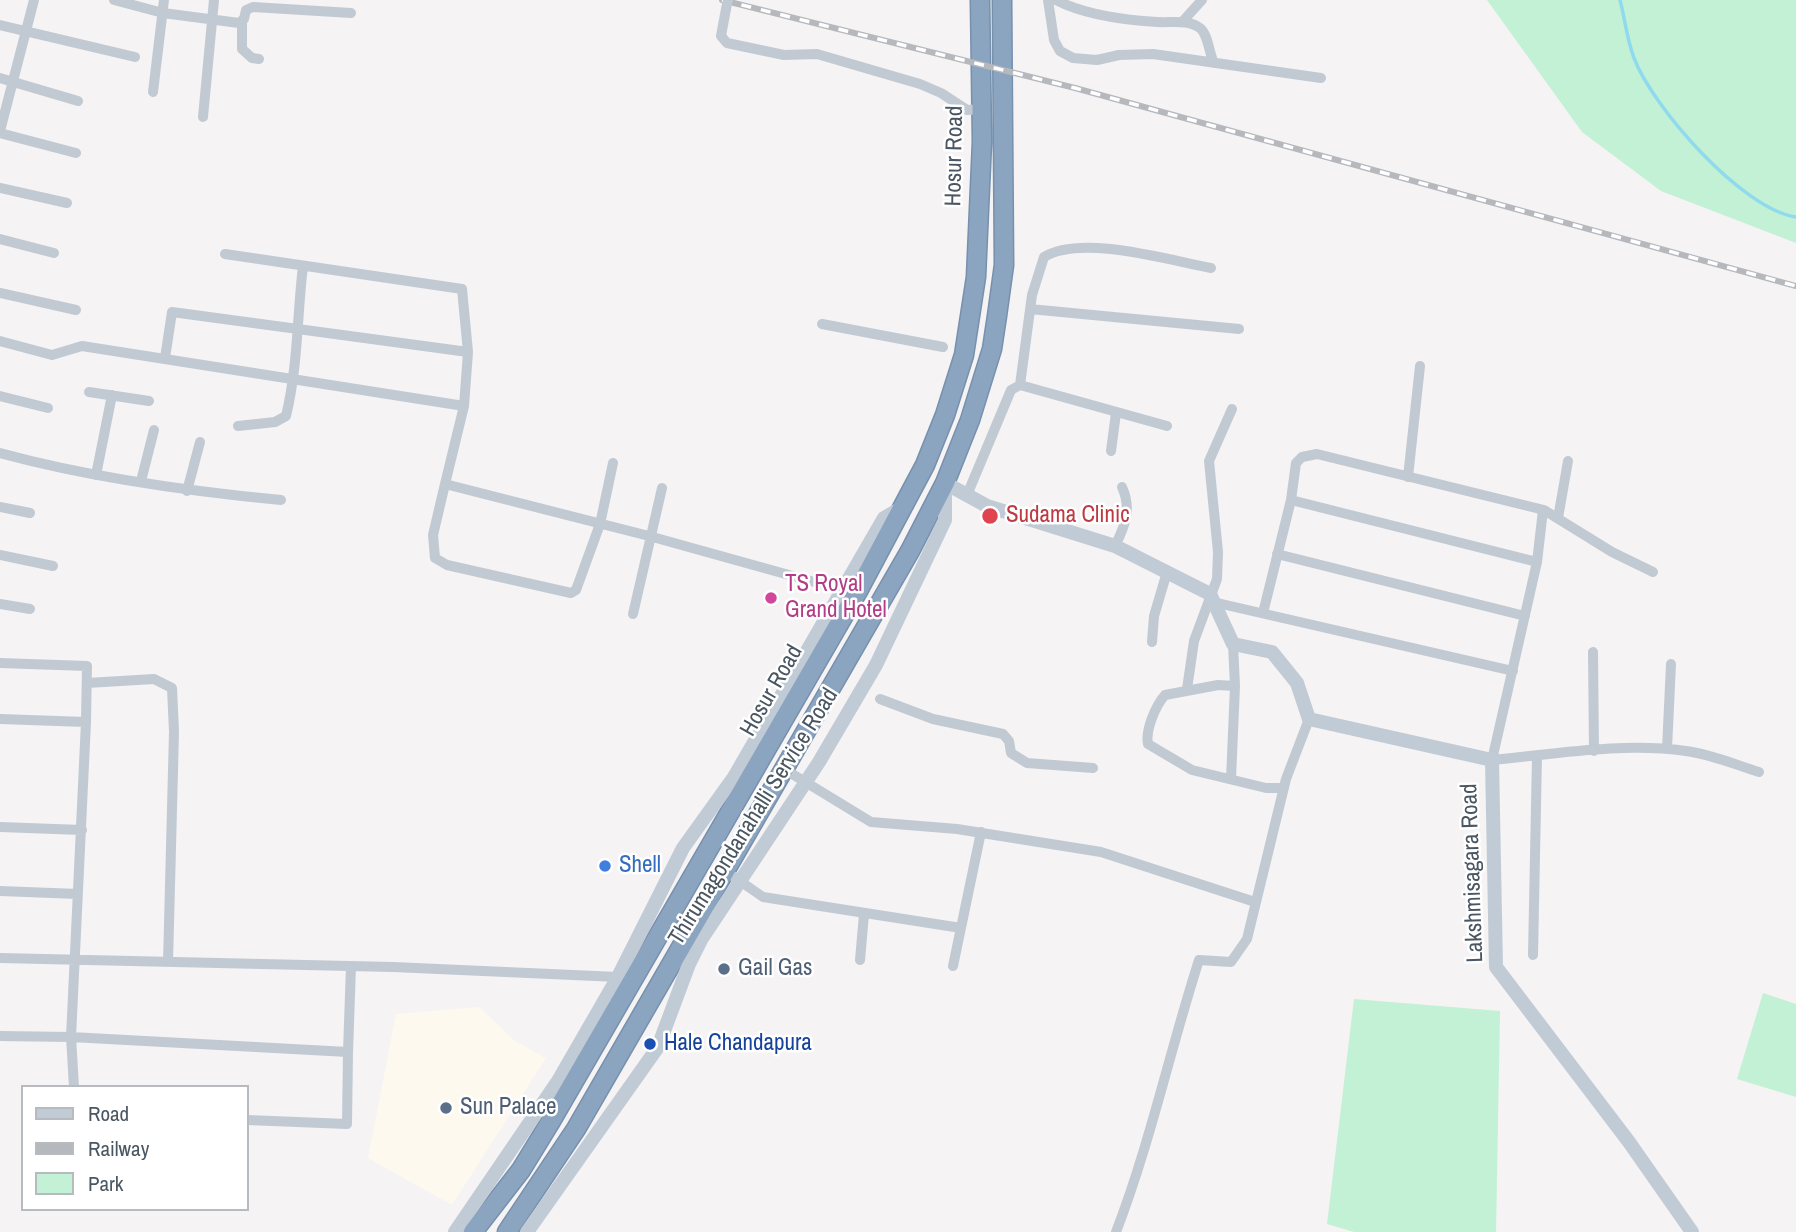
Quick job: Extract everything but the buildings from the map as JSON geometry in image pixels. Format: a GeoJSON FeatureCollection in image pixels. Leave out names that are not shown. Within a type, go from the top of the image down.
{"type":"FeatureCollection","features":[{"type":"Feature","properties":{"kind":"highway","name":"Hosur Road"},"geometry":{"type":"LineString","coordinates":[[473,1232],[521,1170],[551,1121],[858,592],[903,507],[945,415],[964,355],[976,276],[982,109],[980,0]]}},
{"type":"Feature","properties":{"kind":"highway","name":"Hosur Road"},"geometry":{"type":"LineString","coordinates":[[507,1232],[571,1137],[910,551],[945,483],[986,369],[1002,276],[1002,0]]}},
{"type":"Feature","properties":{"kind":"street"},"geometry":{"type":"LineString","coordinates":[[34,0],[0,132],[76,153]]}},
{"type":"Feature","properties":{"kind":"street"},"geometry":{"type":"LineString","coordinates":[[114,0],[163,13],[242,22]]}},
{"type":"Feature","properties":{"kind":"street"},"geometry":{"type":"LineString","coordinates":[[153,92],[164,0]]}},
{"type":"Feature","properties":{"kind":"street"},"geometry":{"type":"LineString","coordinates":[[203,117],[214,0]]}},
{"type":"Feature","properties":{"kind":"street"},"geometry":{"type":"LineString","coordinates":[[1048,0],[1054,40],[1060,51],[1073,58],[1097,60],[1119,55],[1153,54],[1321,78]]}},
{"type":"Feature","properties":{"kind":"street"},"geometry":{"type":"LineString","coordinates":[[1056,0],[1094,13],[1159,22],[1183,21],[1199,27],[1205,34],[1205,44],[1214,63]]}},
{"type":"Feature","properties":{"kind":"street"},"geometry":{"type":"LineString","coordinates":[[1183,21],[1202,0]]}},
{"type":"Feature","properties":{"kind":"street"},"geometry":{"type":"LineString","coordinates":[[727,4],[721,36],[727,43],[784,55],[817,54],[920,84],[941,93],[967,110],[982,109]]}},
{"type":"Feature","properties":{"kind":"street"},"geometry":{"type":"LineString","coordinates":[[259,59],[252,58],[242,50],[242,22],[246,10],[253,7],[351,13]]}},
{"type":"Feature","properties":{"kind":"street"},"geometry":{"type":"LineString","coordinates":[[0,25],[135,57]]}},
{"type":"Feature","properties":{"kind":"street"},"geometry":{"type":"LineString","coordinates":[[0,78],[78,101]]}},
{"type":"Feature","properties":{"kind":"street"},"geometry":{"type":"LineString","coordinates":[[0,188],[67,203]]}},
{"type":"Feature","properties":{"kind":"street"},"geometry":{"type":"LineString","coordinates":[[0,239],[54,253]]}},
{"type":"Feature","properties":{"kind":"street"},"geometry":{"type":"LineString","coordinates":[[1020,385],[1030,309],[1044,257],[1054,251],[1086,247],[1211,268]]}},
{"type":"Feature","properties":{"kind":"street"},"geometry":{"type":"LineString","coordinates":[[225,254],[461,289],[468,352],[464,406],[432,549],[435,558],[447,565],[571,593],[576,590],[600,524],[613,463]]}},
{"type":"Feature","properties":{"kind":"street"},"geometry":{"type":"LineString","coordinates":[[238,426],[275,422],[286,416],[296,378],[296,330],[303,266]]}},
{"type":"Feature","properties":{"kind":"street"},"geometry":{"type":"LineString","coordinates":[[0,293],[76,310]]}},
{"type":"Feature","properties":{"kind":"street"},"geometry":{"type":"LineString","coordinates":[[1030,309],[1240,329]]}},
{"type":"Feature","properties":{"kind":"street"},"geometry":{"type":"LineString","coordinates":[[165,358],[172,312],[468,352]]}},
{"type":"Feature","properties":{"kind":"street"},"geometry":{"type":"LineString","coordinates":[[822,324],[943,347]]}},
{"type":"Feature","properties":{"kind":"street"},"geometry":{"type":"LineString","coordinates":[[0,341],[52,355],[82,346],[464,406]]}},
{"type":"Feature","properties":{"kind":"street"},"geometry":{"type":"LineString","coordinates":[[1408,477],[1420,366]]}},
{"type":"Feature","properties":{"kind":"street"},"geometry":{"type":"LineString","coordinates":[[967,495],[1010,390],[1020,385],[1167,426]]}},
{"type":"Feature","properties":{"kind":"street"},"geometry":{"type":"LineString","coordinates":[[89,392],[149,401]]}},
{"type":"Feature","properties":{"kind":"street"},"geometry":{"type":"LineString","coordinates":[[0,396],[48,408]]}},
{"type":"Feature","properties":{"kind":"street"},"geometry":{"type":"LineString","coordinates":[[96,475],[113,396]]}},
{"type":"Feature","properties":{"kind":"street"},"geometry":{"type":"LineString","coordinates":[[1187,690],[1194,641],[1217,579],[1218,552],[1209,461],[1232,409]]}},
{"type":"Feature","properties":{"kind":"street"},"geometry":{"type":"LineString","coordinates":[[1111,451],[1116,413]]}},
{"type":"Feature","properties":{"kind":"street"},"geometry":{"type":"LineString","coordinates":[[141,481],[154,430]]}},
{"type":"Feature","properties":{"kind":"street"},"geometry":{"type":"LineString","coordinates":[[187,491],[200,442]]}},
{"type":"Feature","properties":{"kind":"street"},"geometry":{"type":"LineString","coordinates":[[0,453],[96,475],[187,491],[281,500]]}},
{"type":"Feature","properties":{"kind":"street"},"geometry":{"type":"LineString","coordinates":[[1263,613],[1291,500],[1296,463],[1302,457],[1317,454],[1544,510],[1612,552],[1654,572]]}},
{"type":"Feature","properties":{"kind":"street"},"geometry":{"type":"LineString","coordinates":[[1558,518],[1568,461]]}},
{"type":"Feature","properties":{"kind":"street"},"geometry":{"type":"LineString","coordinates":[[945,483],[988,506],[1115,546],[1211,598],[1263,613],[1513,671]]}},
{"type":"Feature","properties":{"kind":"street","name":"Thirumagondanahalli Service Road"},"geometry":{"type":"LineString","coordinates":[[527,1232],[658,1047],[691,959],[804,784],[876,665],[945,520],[945,483]]}},
{"type":"Feature","properties":{"kind":"street"},"geometry":{"type":"LineString","coordinates":[[445,484],[649,536],[843,590]]}},
{"type":"Feature","properties":{"kind":"street"},"geometry":{"type":"LineString","coordinates":[[1115,546],[1127,517],[1127,500],[1122,487]]}},
{"type":"Feature","properties":{"kind":"street"},"geometry":{"type":"LineString","coordinates":[[633,614],[662,488]]}},
{"type":"Feature","properties":{"kind":"street"},"geometry":{"type":"LineString","coordinates":[[1291,500],[1537,562]]}},
{"type":"Feature","properties":{"kind":"street"},"geometry":{"type":"LineString","coordinates":[[0,507],[30,513]]}},
{"type":"Feature","properties":{"kind":"street"},"geometry":{"type":"LineString","coordinates":[[454,1232],[558,1081],[618,977],[683,848],[734,777],[884,519],[903,507]]}},
{"type":"Feature","properties":{"kind":"street"},"geometry":{"type":"LineString","coordinates":[[1544,510],[1537,562],[1492,760],[1594,751],[1668,749],[1688,751],[1759,772]]}},
{"type":"Feature","properties":{"kind":"street"},"geometry":{"type":"LineString","coordinates":[[1277,554],[1525,616]]}},
{"type":"Feature","properties":{"kind":"street"},"geometry":{"type":"LineString","coordinates":[[0,555],[53,566]]}},
{"type":"Feature","properties":{"kind":"street"},"geometry":{"type":"LineString","coordinates":[[1152,642],[1154,616],[1167,572]]}},
{"type":"Feature","properties":{"kind":"street"},"geometry":{"type":"LineString","coordinates":[[1211,598],[1233,645],[1231,779]]}},
{"type":"Feature","properties":{"kind":"street"},"geometry":{"type":"LineString","coordinates":[[0,604],[30,610]]}},
{"type":"Feature","properties":{"kind":"street"},"geometry":{"type":"LineString","coordinates":[[1116,1232],[1133,1190],[1172,1045],[1199,960],[1231,962],[1247,939],[1284,788],[1309,719],[1297,683],[1272,652],[1233,645]]}},
{"type":"Feature","properties":{"kind":"street"},"geometry":{"type":"LineString","coordinates":[[1593,652],[1594,751]]}},
{"type":"Feature","properties":{"kind":"street"},"geometry":{"type":"LineString","coordinates":[[0,663],[87,666],[71,1037],[74,1085]]}},
{"type":"Feature","properties":{"kind":"street"},"geometry":{"type":"LineString","coordinates":[[1668,749],[1671,664]]}},
{"type":"Feature","properties":{"kind":"street"},"geometry":{"type":"LineString","coordinates":[[87,683],[154,679],[172,688],[174,732],[168,962]]}},
{"type":"Feature","properties":{"kind":"street"},"geometry":{"type":"LineString","coordinates":[[1234,685],[1165,695],[1159,701],[1147,738],[1148,744],[1187,768],[1266,788],[1284,788]]}},
{"type":"Feature","properties":{"kind":"street"},"geometry":{"type":"LineString","coordinates":[[880,699],[933,719],[1003,734],[1009,741],[1011,754],[1027,763],[1093,768]]}},
{"type":"Feature","properties":{"kind":"street"},"geometry":{"type":"LineString","coordinates":[[0,719],[86,722]]}},
{"type":"Feature","properties":{"kind":"street","name":"Lakshmisagara Road"},"geometry":{"type":"LineString","coordinates":[[1309,719],[1492,760],[1496,967],[1629,1142],[1692,1232]]}},
{"type":"Feature","properties":{"kind":"street"},"geometry":{"type":"LineString","coordinates":[[1533,956],[1537,756]]}},
{"type":"Feature","properties":{"kind":"street"},"geometry":{"type":"LineString","coordinates":[[784,769],[804,784],[870,822],[981,832],[1101,852],[1255,902]]}},
{"type":"Feature","properties":{"kind":"street"},"geometry":{"type":"LineString","coordinates":[[0,827],[82,830]]}},
{"type":"Feature","properties":{"kind":"street"},"geometry":{"type":"LineString","coordinates":[[953,966],[981,832]]}},
{"type":"Feature","properties":{"kind":"street"},"geometry":{"type":"LineString","coordinates":[[724,870],[763,897],[961,928]]}},
{"type":"Feature","properties":{"kind":"street"},"geometry":{"type":"LineString","coordinates":[[0,891],[78,894]]}},
{"type":"Feature","properties":{"kind":"street"},"geometry":{"type":"LineString","coordinates":[[860,960],[864,914]]}},
{"type":"Feature","properties":{"kind":"street"},"geometry":{"type":"LineString","coordinates":[[0,958],[351,966],[618,977]]}},
{"type":"Feature","properties":{"kind":"street"},"geometry":{"type":"LineString","coordinates":[[248,1121],[347,1124],[351,966]]}},
{"type":"Feature","properties":{"kind":"street"},"geometry":{"type":"LineString","coordinates":[[0,1036],[71,1037],[348,1052]]}},
{"type":"Feature","properties":{"kind":"shaded area","name":"Sun Palace"},"geometry":{"type":"Polygon","coordinates":[[[479,1007],[515,1041],[546,1058],[452,1205],[368,1158],[396,1014],[479,1007]]]}},
{"type":"Feature","properties":{"kind":"green space"},"geometry":{"type":"Polygon","coordinates":[[[1487,0],[1796,0],[1796,243],[1661,191],[1582,132],[1487,0]]]}},
{"type":"Feature","properties":{"kind":"green space"},"geometry":{"type":"Polygon","coordinates":[[[1763,993],[1796,1004],[1796,1097],[1737,1079],[1763,993]]]}},
{"type":"Feature","properties":{"kind":"green space"},"geometry":{"type":"Polygon","coordinates":[[[1354,999],[1500,1011],[1496,1232],[1354,1232],[1327,1224],[1354,999]]]}},
{"type":"Feature","properties":{"kind":"waterway"},"geometry":{"type":"LineString","coordinates":[[1620,0],[1634,58],[1644,79],[1679,128],[1726,176],[1751,196],[1774,210],[1796,217]]}},
{"type":"Feature","properties":{"kind":"railway"},"geometry":{"type":"LineString","coordinates":[[722,0],[1075,88],[1796,286]]}},
{"type":"Feature","properties":{"kind":"place","name":"Sudama Clinic"},"geometry":{"type":"Point","coordinates":[990,516]}},
{"type":"Feature","properties":{"kind":"place","name":"TS Royal Grand Hotel"},"geometry":{"type":"Point","coordinates":[771,598]}},
{"type":"Feature","properties":{"kind":"place","name":"Shell"},"geometry":{"type":"Point","coordinates":[605,866]}},
{"type":"Feature","properties":{"kind":"place","name":"Gail Gas"},"geometry":{"type":"Point","coordinates":[724,969]}},
{"type":"Feature","properties":{"kind":"place","name":"Hale Chandapura"},"geometry":{"type":"Point","coordinates":[650,1044]}},
{"type":"Feature","properties":{"kind":"place","name":"Sun Palace"},"geometry":{"type":"Point","coordinates":[446,1108]}}]}
